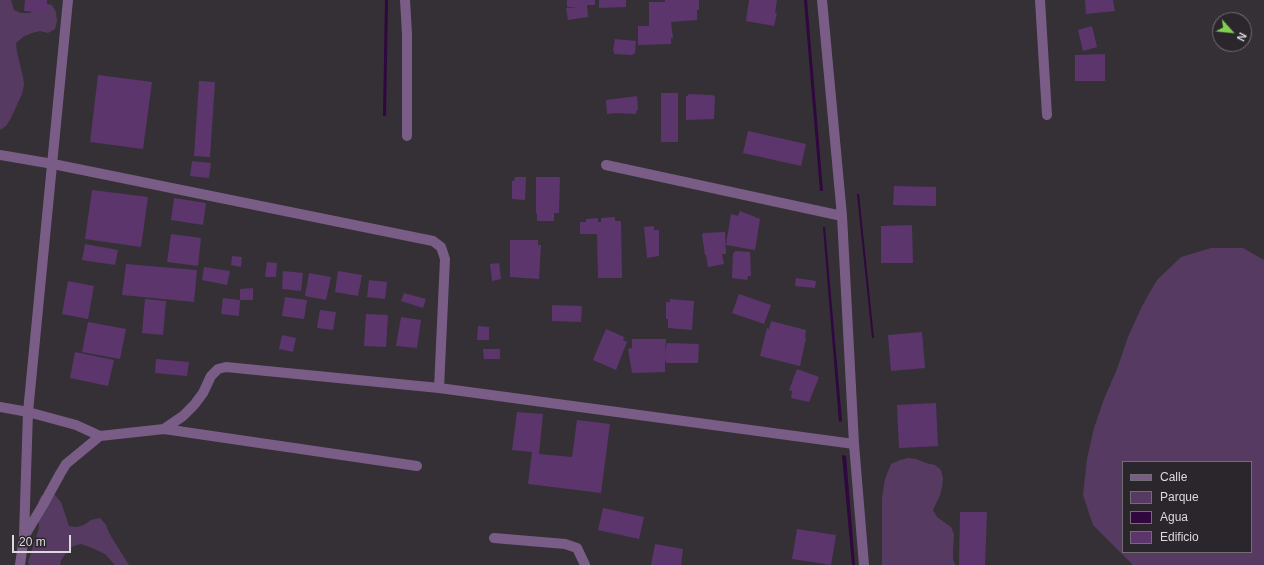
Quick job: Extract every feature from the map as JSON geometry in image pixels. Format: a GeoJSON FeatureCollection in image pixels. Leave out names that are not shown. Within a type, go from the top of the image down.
{"type":"FeatureCollection","features":[{"type":"Feature","properties":{"kind":"street"},"geometry":{"type":"LineString","coordinates":[[20,565],[24,536],[28,412],[68,0]]}},
{"type":"Feature","properties":{"kind":"street"},"geometry":{"type":"LineString","coordinates":[[405,0],[407,34],[407,136]]}},
{"type":"Feature","properties":{"kind":"street"},"geometry":{"type":"LineString","coordinates":[[822,0],[842,216],[854,444],[864,565]]}},
{"type":"Feature","properties":{"kind":"street"},"geometry":{"type":"LineString","coordinates":[[1040,0],[1047,115]]}},
{"type":"Feature","properties":{"kind":"street"},"geometry":{"type":"LineString","coordinates":[[0,155],[53,164],[433,240],[441,247],[445,259],[439,388]]}},
{"type":"Feature","properties":{"kind":"street"},"geometry":{"type":"LineString","coordinates":[[606,166],[842,216]]}},
{"type":"Feature","properties":{"kind":"street"},"geometry":{"type":"LineString","coordinates":[[164,429],[184,416],[203,393],[211,376],[218,369],[226,367],[439,388],[854,444]]}},
{"type":"Feature","properties":{"kind":"street"},"geometry":{"type":"LineString","coordinates":[[0,407],[28,412],[76,425],[100,436],[164,429],[417,466]]}},
{"type":"Feature","properties":{"kind":"street"},"geometry":{"type":"LineString","coordinates":[[24,536],[66,464],[100,436]]}},
{"type":"Feature","properties":{"kind":"street"},"geometry":{"type":"LineString","coordinates":[[494,538],[565,544],[577,548],[585,565]]}},
{"type":"Feature","properties":{"kind":"green space"},"geometry":{"type":"Polygon","coordinates":[[[0,0],[11,0],[14,10],[21,13],[30,13],[44,3],[52,5],[56,12],[57,21],[55,29],[48,33],[40,31],[32,33],[23,37],[16,43],[24,85],[22,94],[11,118],[6,126],[0,130],[0,0]]]}},
{"type":"Feature","properties":{"kind":"green space"},"geometry":{"type":"Polygon","coordinates":[[[1211,248],[1243,248],[1264,260],[1264,565],[1133,565],[1093,525],[1083,495],[1087,459],[1094,428],[1128,337],[1142,306],[1157,280],[1181,257],[1211,248]]]}},
{"type":"Feature","properties":{"kind":"green space"},"geometry":{"type":"Polygon","coordinates":[[[908,458],[935,465],[941,470],[943,478],[942,487],[933,510],[937,517],[951,527],[954,534],[953,559],[955,565],[882,565],[882,498],[885,479],[891,464],[908,458]]]}},
{"type":"Feature","properties":{"kind":"green space"},"geometry":{"type":"Polygon","coordinates":[[[49,492],[55,495],[61,502],[69,526],[76,527],[84,525],[91,520],[100,518],[106,525],[109,533],[129,565],[115,565],[105,554],[81,544],[73,546],[67,552],[61,560],[60,565],[29,565],[28,562],[39,528],[38,503],[41,496],[49,492]]]}},
{"type":"Feature","properties":{"kind":"water"},"geometry":{"type":"Polygon","coordinates":[[[385,0],[388,0],[386,116],[383,116],[385,0]]]}},
{"type":"Feature","properties":{"kind":"water"},"geometry":{"type":"Polygon","coordinates":[[[804,0],[807,0],[823,191],[820,191],[804,0]]]}},
{"type":"Feature","properties":{"kind":"water"},"geometry":{"type":"Polygon","coordinates":[[[857,194],[859,194],[874,338],[872,338],[857,194]]]}},
{"type":"Feature","properties":{"kind":"water"},"geometry":{"type":"Polygon","coordinates":[[[823,227],[825,227],[842,421],[839,422],[823,227]]]}},
{"type":"Feature","properties":{"kind":"water"},"geometry":{"type":"Polygon","coordinates":[[[842,455],[846,456],[855,565],[852,565],[842,455]]]}},
{"type":"Feature","properties":{"kind":"building"},"geometry":{"type":"Polygon","coordinates":[[[25,0],[47,0],[46,13],[24,11],[25,0]]]}},
{"type":"Feature","properties":{"kind":"building"},"geometry":{"type":"Polygon","coordinates":[[[567,0],[595,0],[595,5],[587,5],[588,17],[568,20],[566,8],[579,7],[567,7],[567,0]]]}},
{"type":"Feature","properties":{"kind":"building"},"geometry":{"type":"Polygon","coordinates":[[[599,0],[626,0],[626,7],[599,8],[599,0]]]}},
{"type":"Feature","properties":{"kind":"building"},"geometry":{"type":"Polygon","coordinates":[[[665,0],[699,0],[697,20],[671,22],[673,38],[671,38],[671,44],[638,45],[638,26],[649,26],[649,2],[665,2],[665,0]]]}},
{"type":"Feature","properties":{"kind":"building"},"geometry":{"type":"Polygon","coordinates":[[[749,0],[777,0],[775,13],[777,13],[774,26],[746,21],[749,0]]]}},
{"type":"Feature","properties":{"kind":"building"},"geometry":{"type":"Polygon","coordinates":[[[1085,0],[1113,0],[1115,11],[1086,14],[1085,0]]]}},
{"type":"Feature","properties":{"kind":"building"},"geometry":{"type":"Polygon","coordinates":[[[1092,26],[1097,47],[1083,51],[1078,30],[1092,26]]]}},
{"type":"Feature","properties":{"kind":"building"},"geometry":{"type":"Polygon","coordinates":[[[615,39],[636,41],[635,54],[614,54],[615,39]]]}},
{"type":"Feature","properties":{"kind":"building"},"geometry":{"type":"Polygon","coordinates":[[[1105,54],[1105,81],[1075,81],[1075,55],[1105,54]]]}},
{"type":"Feature","properties":{"kind":"building"},"geometry":{"type":"Polygon","coordinates":[[[98,75],[152,82],[143,149],[90,142],[98,75]]]}},
{"type":"Feature","properties":{"kind":"building"},"geometry":{"type":"Polygon","coordinates":[[[199,81],[215,82],[210,157],[194,156],[199,81]]]}},
{"type":"Feature","properties":{"kind":"building"},"geometry":{"type":"Polygon","coordinates":[[[661,93],[678,93],[678,142],[661,142],[661,93]]]}},
{"type":"Feature","properties":{"kind":"building"},"geometry":{"type":"Polygon","coordinates":[[[688,94],[715,96],[714,119],[686,120],[686,96],[688,96],[688,94]]]}},
{"type":"Feature","properties":{"kind":"building"},"geometry":{"type":"Polygon","coordinates":[[[637,96],[638,110],[636,114],[607,114],[606,100],[637,96]]]}},
{"type":"Feature","properties":{"kind":"building"},"geometry":{"type":"Polygon","coordinates":[[[748,131],[806,144],[801,166],[743,153],[748,131]]]}},
{"type":"Feature","properties":{"kind":"building"},"geometry":{"type":"Polygon","coordinates":[[[192,161],[211,163],[209,178],[190,176],[192,161]]]}},
{"type":"Feature","properties":{"kind":"building"},"geometry":{"type":"Polygon","coordinates":[[[515,177],[526,177],[525,200],[512,199],[512,181],[514,181],[515,177]]]}},
{"type":"Feature","properties":{"kind":"building"},"geometry":{"type":"Polygon","coordinates":[[[536,177],[560,177],[559,213],[554,213],[554,221],[537,221],[536,177]]]}},
{"type":"Feature","properties":{"kind":"building"},"geometry":{"type":"Polygon","coordinates":[[[894,186],[936,187],[936,206],[893,205],[894,186]]]}},
{"type":"Feature","properties":{"kind":"building"},"geometry":{"type":"Polygon","coordinates":[[[92,190],[148,197],[141,247],[85,239],[92,190]]]}},
{"type":"Feature","properties":{"kind":"building"},"geometry":{"type":"Polygon","coordinates":[[[174,198],[206,203],[203,225],[171,220],[174,198]]]}},
{"type":"Feature","properties":{"kind":"building"},"geometry":{"type":"Polygon","coordinates":[[[740,211],[760,219],[755,250],[726,245],[731,214],[738,216],[740,211]]]}},
{"type":"Feature","properties":{"kind":"building"},"geometry":{"type":"Polygon","coordinates":[[[615,217],[615,221],[621,221],[622,278],[598,278],[597,234],[580,234],[580,222],[586,222],[586,219],[598,218],[598,222],[601,222],[601,218],[615,217]]]}},
{"type":"Feature","properties":{"kind":"building"},"geometry":{"type":"Polygon","coordinates":[[[912,225],[913,263],[881,263],[881,226],[912,225]]]}},
{"type":"Feature","properties":{"kind":"building"},"geometry":{"type":"Polygon","coordinates":[[[654,226],[654,230],[659,230],[659,256],[647,258],[644,227],[654,226]]]}},
{"type":"Feature","properties":{"kind":"building"},"geometry":{"type":"Polygon","coordinates":[[[725,232],[726,254],[722,254],[724,264],[708,267],[702,235],[703,233],[725,232]]]}},
{"type":"Feature","properties":{"kind":"building"},"geometry":{"type":"Polygon","coordinates":[[[171,234],[201,238],[198,266],[167,262],[171,234]]]}},
{"type":"Feature","properties":{"kind":"building"},"geometry":{"type":"Polygon","coordinates":[[[510,240],[538,240],[538,245],[541,245],[539,279],[510,277],[510,240]]]}},
{"type":"Feature","properties":{"kind":"building"},"geometry":{"type":"Polygon","coordinates":[[[85,244],[118,250],[115,265],[82,260],[85,244]]]}},
{"type":"Feature","properties":{"kind":"building"},"geometry":{"type":"Polygon","coordinates":[[[735,251],[750,252],[751,276],[748,276],[747,280],[732,278],[733,253],[735,251]]]}},
{"type":"Feature","properties":{"kind":"building"},"geometry":{"type":"Polygon","coordinates":[[[232,256],[242,257],[241,267],[231,265],[232,256]]]}},
{"type":"Feature","properties":{"kind":"building"},"geometry":{"type":"Polygon","coordinates":[[[267,262],[277,263],[276,277],[265,277],[267,262]]]}},
{"type":"Feature","properties":{"kind":"building"},"geometry":{"type":"Polygon","coordinates":[[[499,263],[501,279],[492,281],[490,264],[499,263]]]}},
{"type":"Feature","properties":{"kind":"building"},"geometry":{"type":"Polygon","coordinates":[[[126,264],[197,270],[194,302],[122,295],[126,264]]]}},
{"type":"Feature","properties":{"kind":"building"},"geometry":{"type":"Polygon","coordinates":[[[204,267],[230,271],[227,285],[202,280],[204,267]]]}},
{"type":"Feature","properties":{"kind":"building"},"geometry":{"type":"Polygon","coordinates":[[[283,271],[303,273],[301,291],[282,289],[283,271]]]}},
{"type":"Feature","properties":{"kind":"building"},"geometry":{"type":"Polygon","coordinates":[[[338,271],[362,275],[358,296],[335,292],[338,271]]]}},
{"type":"Feature","properties":{"kind":"building"},"geometry":{"type":"Polygon","coordinates":[[[309,273],[331,277],[326,300],[305,296],[309,273]]]}},
{"type":"Feature","properties":{"kind":"building"},"geometry":{"type":"Polygon","coordinates":[[[796,278],[816,281],[815,288],[795,286],[796,278]]]}},
{"type":"Feature","properties":{"kind":"building"},"geometry":{"type":"Polygon","coordinates":[[[369,280],[387,282],[385,299],[367,297],[369,280]]]}},
{"type":"Feature","properties":{"kind":"building"},"geometry":{"type":"Polygon","coordinates":[[[68,281],[94,286],[88,319],[62,314],[68,281]]]}},
{"type":"Feature","properties":{"kind":"building"},"geometry":{"type":"Polygon","coordinates":[[[253,288],[253,300],[240,300],[240,289],[253,288]]]}},
{"type":"Feature","properties":{"kind":"building"},"geometry":{"type":"Polygon","coordinates":[[[404,293],[426,299],[423,308],[401,301],[404,293]]]}},
{"type":"Feature","properties":{"kind":"building"},"geometry":{"type":"Polygon","coordinates":[[[739,294],[771,305],[764,324],[732,313],[739,294]]]}},
{"type":"Feature","properties":{"kind":"building"},"geometry":{"type":"Polygon","coordinates":[[[285,297],[307,300],[304,319],[282,316],[285,297]]]}},
{"type":"Feature","properties":{"kind":"building"},"geometry":{"type":"Polygon","coordinates":[[[223,298],[240,300],[239,316],[221,314],[223,298]]]}},
{"type":"Feature","properties":{"kind":"building"},"geometry":{"type":"Polygon","coordinates":[[[145,299],[166,301],[163,335],[142,333],[145,299]]]}},
{"type":"Feature","properties":{"kind":"building"},"geometry":{"type":"Polygon","coordinates":[[[670,299],[694,301],[692,330],[668,328],[668,319],[666,319],[666,302],[670,302],[670,299]]]}},
{"type":"Feature","properties":{"kind":"building"},"geometry":{"type":"Polygon","coordinates":[[[552,305],[582,306],[581,322],[552,321],[552,305]]]}},
{"type":"Feature","properties":{"kind":"building"},"geometry":{"type":"Polygon","coordinates":[[[320,310],[336,312],[333,330],[317,328],[320,310]]]}},
{"type":"Feature","properties":{"kind":"building"},"geometry":{"type":"Polygon","coordinates":[[[366,314],[388,315],[386,347],[364,346],[366,314]]]}},
{"type":"Feature","properties":{"kind":"building"},"geometry":{"type":"Polygon","coordinates":[[[401,317],[421,320],[417,348],[396,346],[401,317]]]}},
{"type":"Feature","properties":{"kind":"building"},"geometry":{"type":"Polygon","coordinates":[[[771,321],[806,330],[806,338],[800,366],[760,356],[767,328],[769,329],[771,321]]]}},
{"type":"Feature","properties":{"kind":"building"},"geometry":{"type":"Polygon","coordinates":[[[88,322],[126,329],[120,359],[82,352],[88,322]]]}},
{"type":"Feature","properties":{"kind":"building"},"geometry":{"type":"Polygon","coordinates":[[[478,326],[489,327],[489,340],[477,340],[478,326]]]}},
{"type":"Feature","properties":{"kind":"building"},"geometry":{"type":"Polygon","coordinates":[[[606,329],[624,337],[623,340],[627,342],[616,370],[593,360],[606,329]]]}},
{"type":"Feature","properties":{"kind":"building"},"geometry":{"type":"Polygon","coordinates":[[[922,332],[925,368],[891,371],[888,335],[922,332]]]}},
{"type":"Feature","properties":{"kind":"building"},"geometry":{"type":"Polygon","coordinates":[[[282,335],[296,338],[293,352],[279,349],[282,335]]]}},
{"type":"Feature","properties":{"kind":"building"},"geometry":{"type":"Polygon","coordinates":[[[632,339],[666,339],[665,354],[667,343],[699,344],[698,363],[666,363],[665,358],[665,372],[632,373],[628,349],[632,348],[632,339]]]}},
{"type":"Feature","properties":{"kind":"building"},"geometry":{"type":"Polygon","coordinates":[[[483,349],[500,349],[500,359],[484,359],[483,349]]]}},
{"type":"Feature","properties":{"kind":"building"},"geometry":{"type":"Polygon","coordinates":[[[75,352],[114,360],[108,386],[70,378],[75,352]]]}},
{"type":"Feature","properties":{"kind":"building"},"geometry":{"type":"Polygon","coordinates":[[[156,359],[189,362],[187,376],[155,373],[156,359]]]}},
{"type":"Feature","properties":{"kind":"building"},"geometry":{"type":"Polygon","coordinates":[[[797,369],[819,377],[809,402],[791,398],[792,391],[789,390],[797,369]]]}},
{"type":"Feature","properties":{"kind":"building"},"geometry":{"type":"Polygon","coordinates":[[[936,403],[938,446],[899,448],[897,405],[936,403]]]}},
{"type":"Feature","properties":{"kind":"building"},"geometry":{"type":"Polygon","coordinates":[[[517,412],[543,414],[539,454],[572,457],[577,420],[610,424],[601,493],[528,484],[532,452],[512,450],[517,412]]]}},
{"type":"Feature","properties":{"kind":"building"},"geometry":{"type":"Polygon","coordinates":[[[603,508],[644,517],[639,539],[598,530],[603,508]]]}},
{"type":"Feature","properties":{"kind":"building"},"geometry":{"type":"Polygon","coordinates":[[[960,512],[987,512],[985,565],[959,565],[960,512]]]}},
{"type":"Feature","properties":{"kind":"building"},"geometry":{"type":"Polygon","coordinates":[[[797,529],[836,535],[831,565],[792,559],[797,529]]]}},
{"type":"Feature","properties":{"kind":"building"},"geometry":{"type":"Polygon","coordinates":[[[655,544],[683,549],[681,565],[651,565],[655,544]]]}}]}
